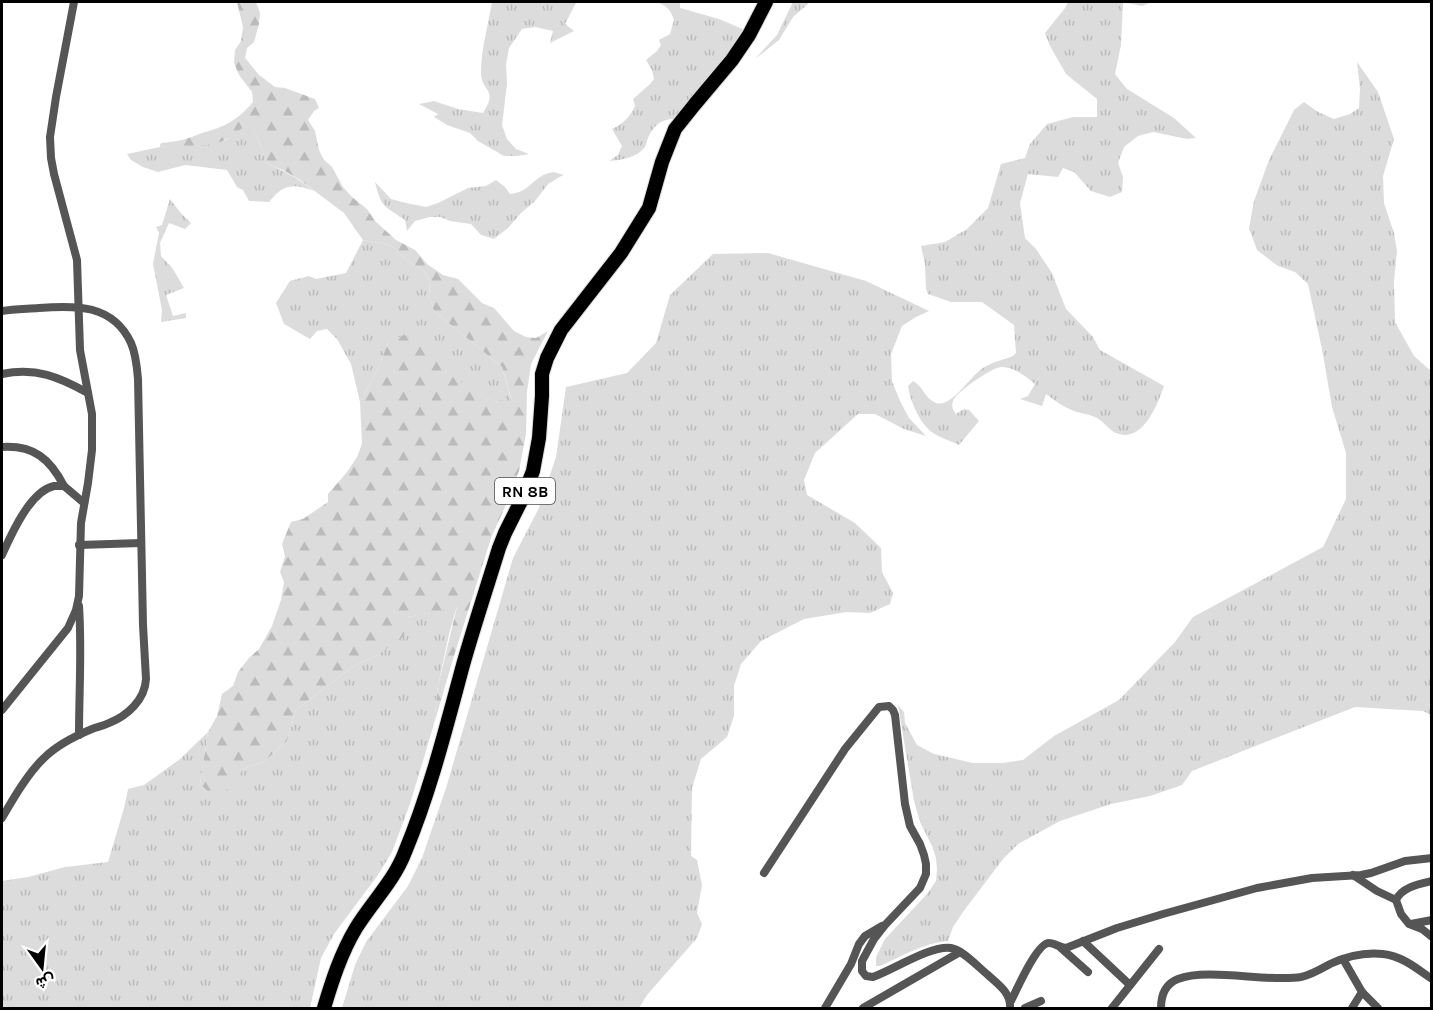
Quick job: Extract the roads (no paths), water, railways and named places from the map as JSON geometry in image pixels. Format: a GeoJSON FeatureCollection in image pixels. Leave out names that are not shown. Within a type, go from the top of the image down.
{"type":"FeatureCollection","features":[{"type":"Feature","properties":{"kind":"main road","name":"RN 8B"},"geometry":{"type":"LineString","coordinates":[[324,1008],[346,945],[397,871],[429,785],[499,548],[533,471],[539,438],[542,374],[547,358],[561,330],[621,253],[649,208],[662,162],[675,129],[732,60],[749,35],[766,2]]}},
{"type":"Feature","properties":{"kind":"street"},"geometry":{"type":"LineString","coordinates":[[74,2],[50,137],[54,174],[77,260],[80,350],[92,414],[88,483],[79,545],[81,643],[79,735]]}},
{"type":"Feature","properties":{"kind":"street"},"geometry":{"type":"LineString","coordinates":[[2,311],[62,306],[78,306],[95,310],[109,317],[131,342],[136,357],[138,379],[145,686],[140,699],[129,711],[110,723],[94,728],[54,749],[39,762],[2,818]]}},
{"type":"Feature","properties":{"kind":"street"},"geometry":{"type":"LineString","coordinates":[[2,374],[36,372],[56,377],[88,393]]}},
{"type":"Feature","properties":{"kind":"street"},"geometry":{"type":"LineString","coordinates":[[2,447],[19,447],[46,459],[64,486],[84,504]]}},
{"type":"Feature","properties":{"kind":"street"},"geometry":{"type":"LineString","coordinates":[[2,555],[28,507],[52,487],[64,486]]}},
{"type":"Feature","properties":{"kind":"street"},"geometry":{"type":"LineString","coordinates":[[79,545],[141,543]]}},
{"type":"Feature","properties":{"kind":"street"},"geometry":{"type":"LineString","coordinates":[[2,710],[68,628],[79,596]]}},
{"type":"Feature","properties":{"kind":"street"},"geometry":{"type":"LineString","coordinates":[[764,873],[845,749],[879,707],[889,706],[895,715],[905,804],[910,826],[920,844],[926,870],[920,888],[874,939],[862,961],[861,968],[866,976],[879,975],[926,953],[940,948],[952,948],[1003,987],[1010,1004]]}},
{"type":"Feature","properties":{"kind":"street"},"geometry":{"type":"LineString","coordinates":[[1061,948],[1163,914],[1257,888],[1312,878],[1371,873],[1406,861],[1431,858]]}},
{"type":"Feature","properties":{"kind":"street"},"geometry":{"type":"LineString","coordinates":[[1353,875],[1396,900]]}},
{"type":"Feature","properties":{"kind":"street"},"geometry":{"type":"LineString","coordinates":[[1431,881],[1409,887],[1398,895],[1396,900],[1401,914],[1409,924],[1422,929],[1431,937]]}},
{"type":"Feature","properties":{"kind":"street"},"geometry":{"type":"LineString","coordinates":[[1409,924],[1431,920]]}},
{"type":"Feature","properties":{"kind":"street"},"geometry":{"type":"LineString","coordinates":[[825,1008],[851,964],[859,944],[865,936],[885,925]]}},
{"type":"Feature","properties":{"kind":"street"},"geometry":{"type":"LineString","coordinates":[[1083,941],[1130,985]]}},
{"type":"Feature","properties":{"kind":"street"},"geometry":{"type":"LineString","coordinates":[[1010,1004],[1031,961],[1043,944],[1048,942],[1061,948],[1088,972]]}},
{"type":"Feature","properties":{"kind":"street"},"geometry":{"type":"LineString","coordinates":[[1115,1006],[1159,949]]}},
{"type":"Feature","properties":{"kind":"street"},"geometry":{"type":"LineString","coordinates":[[863,1008],[960,952]]}},
{"type":"Feature","properties":{"kind":"street"},"geometry":{"type":"LineString","coordinates":[[1161,1008],[1161,1000],[1167,986],[1176,979],[1207,975],[1300,977],[1342,959],[1365,953],[1395,956],[1431,979]]}},
{"type":"Feature","properties":{"kind":"street"},"geometry":{"type":"LineString","coordinates":[[1342,959],[1362,992],[1378,1008]]}},
{"type":"Feature","properties":{"kind":"street"},"geometry":{"type":"LineString","coordinates":[[1352,1008],[1362,992]]}},
{"type":"Feature","properties":{"kind":"street"},"geometry":{"type":"LineString","coordinates":[[1024,1008],[1041,1001]]}}]}
